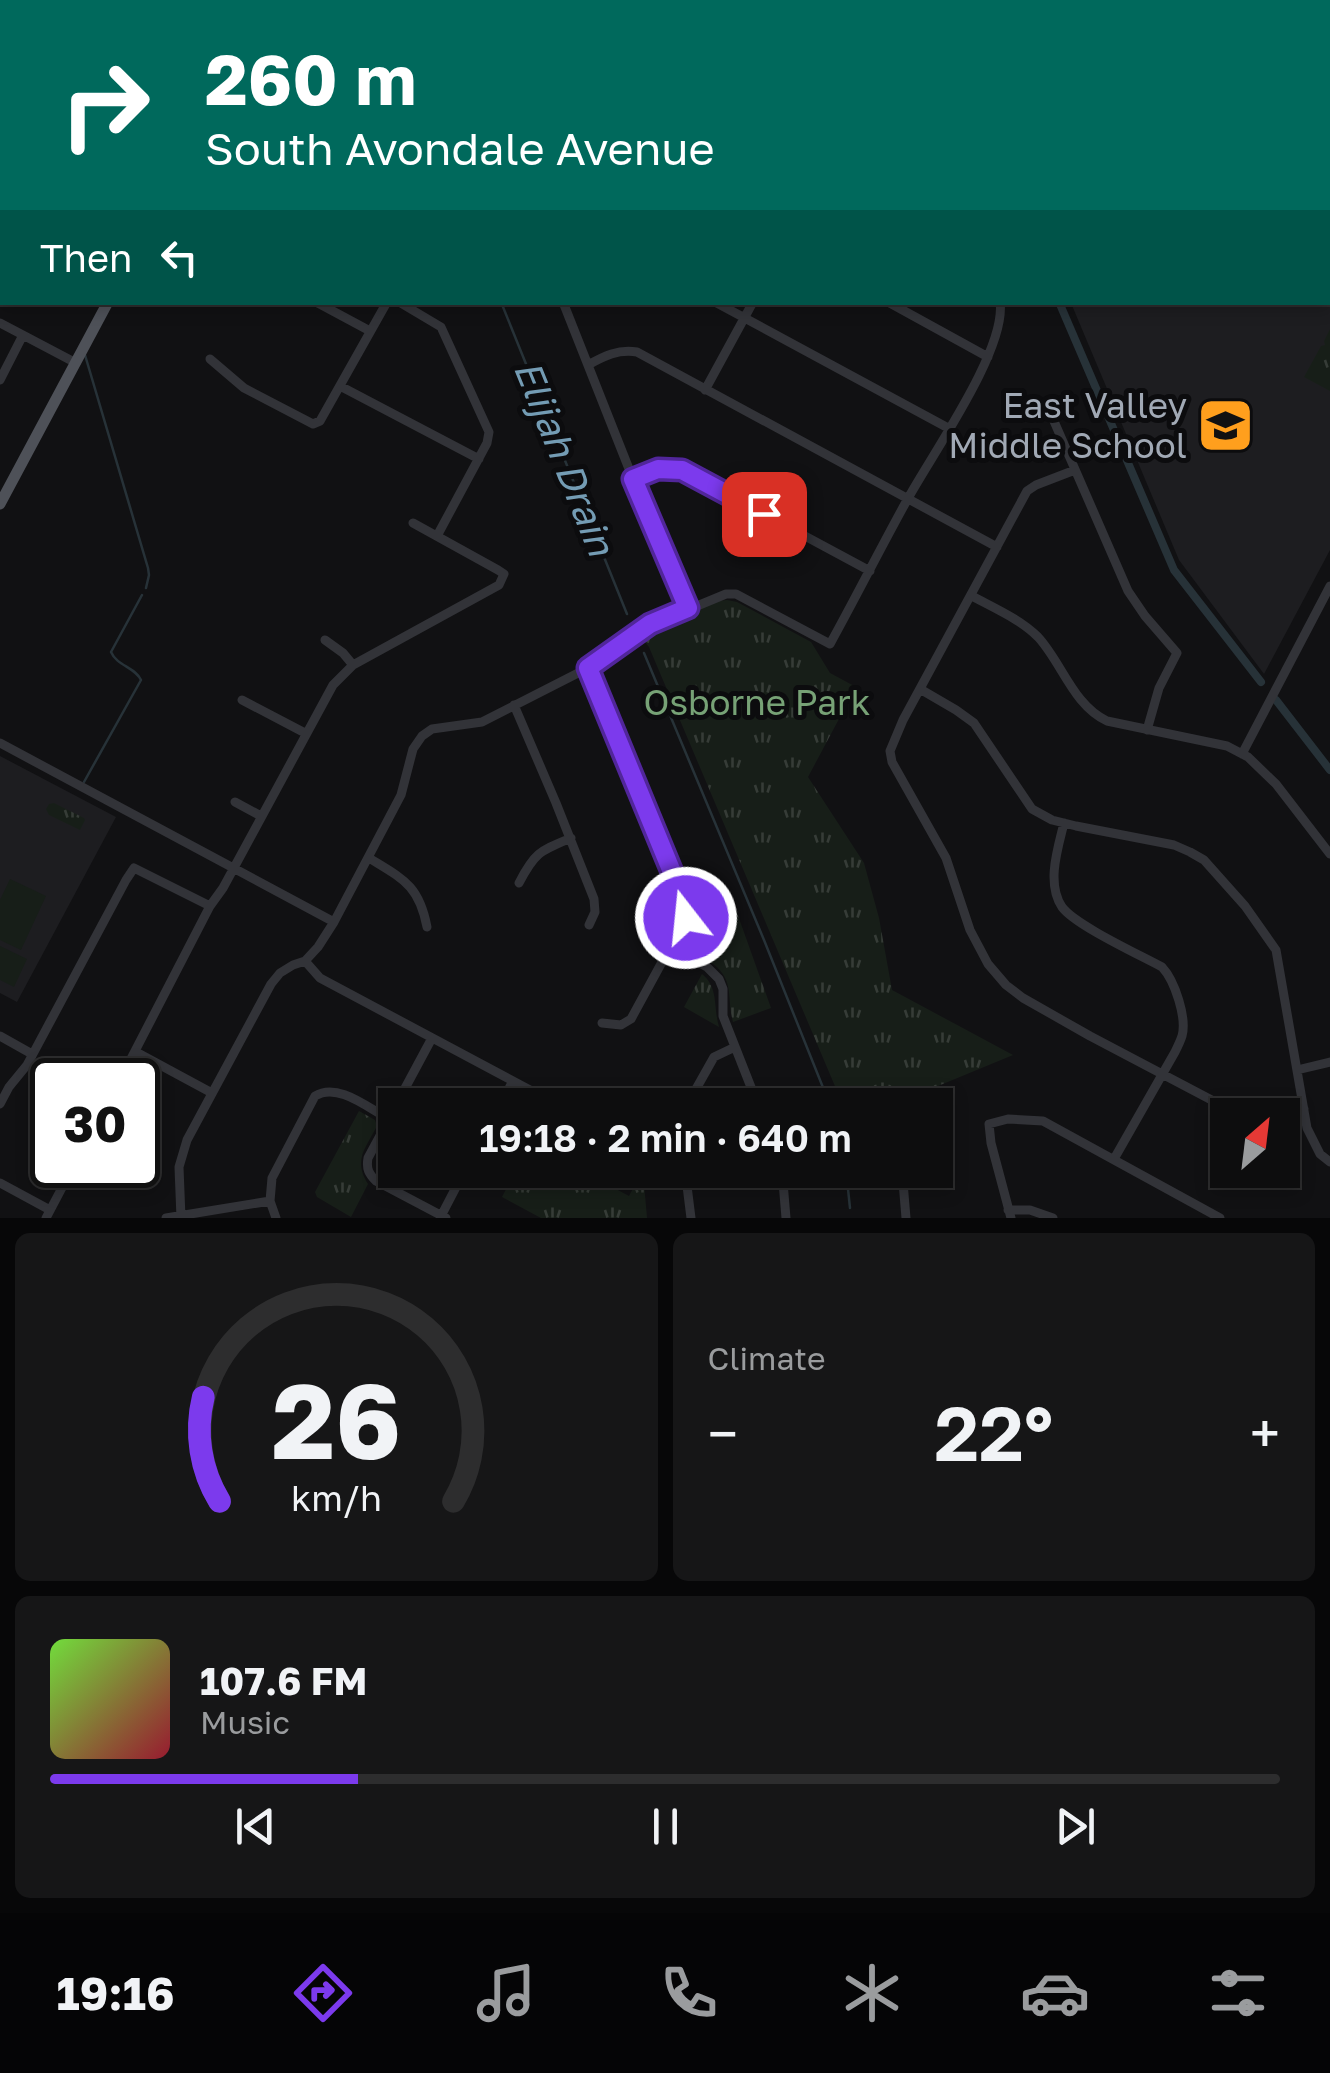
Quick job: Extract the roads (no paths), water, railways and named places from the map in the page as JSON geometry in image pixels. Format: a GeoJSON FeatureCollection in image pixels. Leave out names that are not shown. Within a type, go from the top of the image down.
{"type":"FeatureCollection","features":[{"type":"Feature","properties":{"kind":"main road"},"geometry":{"type":"LineString","coordinates":[[0,504],[106,305]]}},
{"type":"Feature","properties":{"kind":"street"},"geometry":{"type":"LineString","coordinates":[[321,305],[370,332]]}},
{"type":"Feature","properties":{"kind":"street"},"geometry":{"type":"LineString","coordinates":[[210,359],[244,388],[313,424],[320,420],[384,305]]}},
{"type":"Feature","properties":{"kind":"street"},"geometry":{"type":"LineString","coordinates":[[404,305],[441,327],[488,432],[487,443],[437,536]]}},
{"type":"Feature","properties":{"kind":"street"},"geometry":{"type":"LineString","coordinates":[[564,305],[688,608]]}},
{"type":"Feature","properties":{"kind":"street"},"geometry":{"type":"LineString","coordinates":[[721,305],[950,428]]}},
{"type":"Feature","properties":{"kind":"street"},"geometry":{"type":"LineString","coordinates":[[705,390],[751,305]]}},
{"type":"Feature","properties":{"kind":"street"},"geometry":{"type":"LineString","coordinates":[[893,305],[988,357]]}},
{"type":"Feature","properties":{"kind":"street"},"geometry":{"type":"LineString","coordinates":[[180,1216],[179,1167],[188,1140],[271,984],[280,973],[305,961],[334,922],[401,795],[413,749],[422,736],[432,729],[482,722],[588,668],[650,624],[726,594],[736,594],[830,644],[988,357],[998,331],[1000,305]]}},
{"type":"Feature","properties":{"kind":"street"},"geometry":{"type":"LineString","coordinates":[[0,323],[76,362]]}},
{"type":"Feature","properties":{"kind":"street"},"geometry":{"type":"LineString","coordinates":[[0,380],[23,335]]}},
{"type":"Feature","properties":{"kind":"street"},"geometry":{"type":"LineString","coordinates":[[588,365],[608,354],[637,352],[996,547]]}},
{"type":"Feature","properties":{"kind":"street"},"geometry":{"type":"LineString","coordinates":[[340,386],[479,459]]}},
{"type":"Feature","properties":{"kind":"street"},"geometry":{"type":"LineString","coordinates":[[1050,412],[1128,591],[1177,653],[1159,688],[1147,730]]}},
{"type":"Feature","properties":{"kind":"street"},"geometry":{"type":"LineString","coordinates":[[633,479],[658,469],[682,470],[870,571]]}},
{"type":"Feature","properties":{"kind":"street"},"geometry":{"type":"LineString","coordinates":[[1074,470],[1027,491],[894,740],[892,762],[946,858],[970,930],[988,964],[1006,985],[1023,998],[1210,1099]]}},
{"type":"Feature","properties":{"kind":"street"},"geometry":{"type":"LineString","coordinates":[[133,1058],[210,906],[333,685],[352,665],[499,585],[504,574],[413,524]]}},
{"type":"Feature","properties":{"kind":"street"},"geometry":{"type":"LineString","coordinates":[[1242,754],[1330,586]]}},
{"type":"Feature","properties":{"kind":"street"},"geometry":{"type":"LineString","coordinates":[[972,596],[1034,633],[1094,715],[1226,746],[1254,762],[1330,854]]}},
{"type":"Feature","properties":{"kind":"street"},"geometry":{"type":"LineString","coordinates":[[326,640],[352,665]]}},
{"type":"Feature","properties":{"kind":"street"},"geometry":{"type":"LineString","coordinates":[[588,668],[686,906],[686,918],[632,1019],[621,1025],[602,1023]]}},
{"type":"Feature","properties":{"kind":"street"},"geometry":{"type":"LineString","coordinates":[[920,689],[974,724],[1032,810],[1064,823],[1174,845],[1204,860],[1246,906],[1276,950],[1307,1128],[1320,1154],[1330,1162]]}},
{"type":"Feature","properties":{"kind":"street"},"geometry":{"type":"LineString","coordinates":[[242,700],[305,733]]}},
{"type":"Feature","properties":{"kind":"street"},"geometry":{"type":"LineString","coordinates":[[514,706],[594,899],[595,912],[589,925]]}},
{"type":"Feature","properties":{"kind":"street"},"geometry":{"type":"LineString","coordinates":[[0,743],[334,922]]}},
{"type":"Feature","properties":{"kind":"street"},"geometry":{"type":"LineString","coordinates":[[235,802],[261,816]]}},
{"type":"Feature","properties":{"kind":"street"},"geometry":{"type":"LineString","coordinates":[[1064,823],[1055,857],[1055,882],[1062,906],[1087,926],[1170,975],[1183,1026],[1182,1038],[1114,1159]]}},
{"type":"Feature","properties":{"kind":"street"},"geometry":{"type":"LineString","coordinates":[[519,883],[539,851],[571,838]]}},
{"type":"Feature","properties":{"kind":"street"},"geometry":{"type":"LineString","coordinates":[[368,858],[405,880],[417,896],[428,928]]}},
{"type":"Feature","properties":{"kind":"street"},"geometry":{"type":"LineString","coordinates":[[0,1104],[32,1054],[134,868],[210,906]]}},
{"type":"Feature","properties":{"kind":"street"},"geometry":{"type":"LineString","coordinates":[[670,947],[707,967],[719,979],[723,1016],[751,1088]]}},
{"type":"Feature","properties":{"kind":"street"},"geometry":{"type":"LineString","coordinates":[[305,961],[320,978],[526,1088]]}},
{"type":"Feature","properties":{"kind":"street"},"geometry":{"type":"LineString","coordinates":[[0,1036],[32,1054]]}},
{"type":"Feature","properties":{"kind":"street"},"geometry":{"type":"LineString","coordinates":[[406,1088],[432,1038]]}},
{"type":"Feature","properties":{"kind":"street"},"geometry":{"type":"LineString","coordinates":[[697,1088],[714,1057],[735,1047]]}},
{"type":"Feature","properties":{"kind":"street"},"geometry":{"type":"LineString","coordinates":[[136,1052],[212,1093]]}},
{"type":"Feature","properties":{"kind":"street"},"geometry":{"type":"LineString","coordinates":[[1297,1070],[1330,1062]]}},
{"type":"Feature","properties":{"kind":"street"},"geometry":{"type":"LineString","coordinates":[[509,1088],[513,1081]]}},
{"type":"Feature","properties":{"kind":"street"},"geometry":{"type":"LineString","coordinates":[[276,1218],[270,1201],[272,1178],[315,1096],[324,1090],[336,1091],[378,1113]]}},
{"type":"Feature","properties":{"kind":"street"},"geometry":{"type":"LineString","coordinates":[[1300,1110],[1304,1109]]}},
{"type":"Feature","properties":{"kind":"street"},"geometry":{"type":"LineString","coordinates":[[1054,1218],[1030,1210],[1009,1214],[989,1124],[1008,1119],[1043,1121],[1218,1218]]}},
{"type":"Feature","properties":{"kind":"street"},"geometry":{"type":"LineString","coordinates":[[378,1139],[366,1166],[378,1182]]}},
{"type":"Feature","properties":{"kind":"street"},"geometry":{"type":"LineString","coordinates":[[0,1182],[48,1214],[62,1188]]}},
{"type":"Feature","properties":{"kind":"street"},"geometry":{"type":"LineString","coordinates":[[389,1188],[442,1217],[456,1188]]}},
{"type":"Feature","properties":{"kind":"street"},"geometry":{"type":"LineString","coordinates":[[687,1188],[690,1218]]}},
{"type":"Feature","properties":{"kind":"street"},"geometry":{"type":"LineString","coordinates":[[784,1188],[786,1218]]}},
{"type":"Feature","properties":{"kind":"street"},"geometry":{"type":"LineString","coordinates":[[904,1188],[906,1218]]}},
{"type":"Feature","properties":{"kind":"street"},"geometry":{"type":"LineString","coordinates":[[166,1218],[270,1201]]}},
{"type":"Feature","properties":{"kind":"waterway","name":"Elijah Drain"},"geometry":{"type":"LineString","coordinates":[[502,305],[627,614]]}},
{"type":"Feature","properties":{"kind":"waterway"},"geometry":{"type":"LineString","coordinates":[[1060,305],[1174,570],[1261,682]]}},
{"type":"Feature","properties":{"kind":"waterway"},"geometry":{"type":"LineString","coordinates":[[85,355],[148,568],[146,588]]}},
{"type":"Feature","properties":{"kind":"waterway"},"geometry":{"type":"LineString","coordinates":[[84,782],[141,680],[111,652],[142,595]]}},
{"type":"Feature","properties":{"kind":"waterway","name":"Elijah Drain"},"geometry":{"type":"LineString","coordinates":[[644,653],[823,1088]]}},
{"type":"Feature","properties":{"kind":"waterway"},"geometry":{"type":"LineString","coordinates":[[1276,700],[1330,770]]}},
{"type":"Feature","properties":{"kind":"waterway","name":"Elijah Drain"},"geometry":{"type":"LineString","coordinates":[[848,1188],[850,1208]]}},
{"type":"Feature","properties":{"kind":"place","name":"East Valley Middle School"},"geometry":{"type":"Point","coordinates":[1226,426]}},
{"type":"Feature","properties":{"kind":"park label","name":"Osborne Park"},"geometry":{"type":"Point","coordinates":[757,703]}}]}
